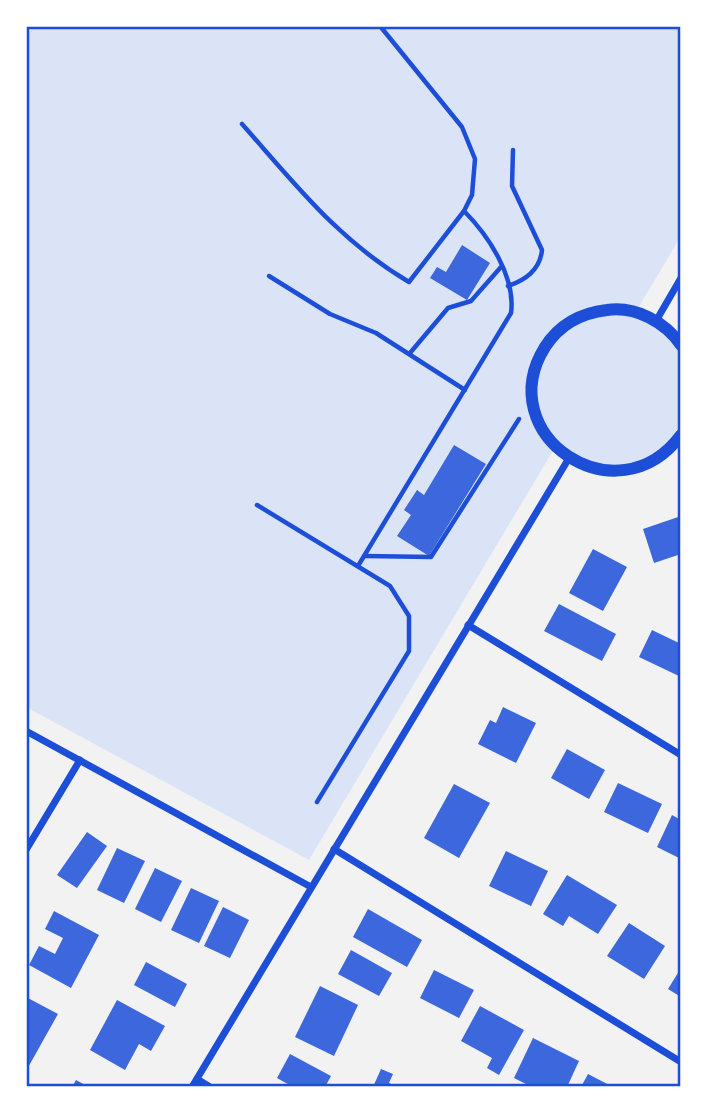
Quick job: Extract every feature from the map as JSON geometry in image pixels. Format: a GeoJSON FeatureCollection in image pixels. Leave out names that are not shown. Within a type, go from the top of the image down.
{"type":"FeatureCollection","features":[{"type":"Feature","properties":{"kind":"street"},"geometry":{"type":"LineString","coordinates":[[656,321],[681,278]]}},
{"type":"Feature","properties":{"kind":"street"},"geometry":{"type":"LineString","coordinates":[[681,345],[656,321],[635,312],[612,309],[583,315],[558,331],[540,356],[533,385],[536,415],[549,440],[569,458],[595,470],[624,471],[652,462],[681,435]]}},
{"type":"Feature","properties":{"kind":"street"},"geometry":{"type":"LineString","coordinates":[[192,1087],[569,458]]}},
{"type":"Feature","properties":{"kind":"street"},"geometry":{"type":"LineString","coordinates":[[468,625],[681,755]]}},
{"type":"Feature","properties":{"kind":"street"},"geometry":{"type":"LineString","coordinates":[[26,731],[312,887]]}},
{"type":"Feature","properties":{"kind":"street"},"geometry":{"type":"LineString","coordinates":[[26,850],[80,760]]}},
{"type":"Feature","properties":{"kind":"street"},"geometry":{"type":"LineString","coordinates":[[334,849],[681,1062]]}},
{"type":"Feature","properties":{"kind":"street"},"geometry":{"type":"LineString","coordinates":[[197,1079],[209,1087]]}},
{"type":"Feature","properties":{"kind":"path"},"geometry":{"type":"LineString","coordinates":[[242,124],[356,248],[409,282],[464,211],[472,195],[475,159],[462,127],[380,26]]}},
{"type":"Feature","properties":{"kind":"path"},"geometry":{"type":"LineString","coordinates":[[508,286],[522,281],[533,272],[542,250],[512,186],[513,150]]}},
{"type":"Feature","properties":{"kind":"path"},"geometry":{"type":"LineString","coordinates":[[358,566],[511,313],[508,286],[488,238],[464,211]]}},
{"type":"Feature","properties":{"kind":"path"},"geometry":{"type":"LineString","coordinates":[[410,353],[448,308],[471,301],[501,267]]}},
{"type":"Feature","properties":{"kind":"path"},"geometry":{"type":"LineString","coordinates":[[269,276],[330,314],[376,333],[465,390]]}},
{"type":"Feature","properties":{"kind":"path"},"geometry":{"type":"LineString","coordinates":[[364,556],[431,557],[487,465],[533,400]]}},
{"type":"Feature","properties":{"kind":"path"},"geometry":{"type":"LineString","coordinates":[[257,505],[390,586],[409,616],[409,652],[317,802]]}},
{"type":"Feature","properties":{"kind":"shaded area"},"geometry":{"type":"Polygon","coordinates":[[[26,26],[681,26],[681,236],[634,315],[652,323],[681,353],[681,427],[657,452],[625,467],[613,468],[596,464],[557,444],[309,860],[26,707],[26,26]]]}},
{"type":"Feature","properties":{"kind":"building"},"geometry":{"type":"Polygon","coordinates":[[[462,245],[490,263],[467,300],[430,278],[437,267],[446,272],[462,245]]]}},
{"type":"Feature","properties":{"kind":"building"},"geometry":{"type":"Polygon","coordinates":[[[454,445],[486,464],[429,556],[397,536],[411,515],[404,510],[417,490],[424,495],[454,445]]]}},
{"type":"Feature","properties":{"kind":"building"},"geometry":{"type":"Polygon","coordinates":[[[681,516],[681,554],[654,563],[643,529],[681,516]]]}},
{"type":"Feature","properties":{"kind":"building"},"geometry":{"type":"Polygon","coordinates":[[[593,549],[627,567],[603,611],[569,593],[593,549]]]}},
{"type":"Feature","properties":{"kind":"building"},"geometry":{"type":"Polygon","coordinates":[[[559,604],[616,634],[602,661],[544,631],[559,604]]]}},
{"type":"Feature","properties":{"kind":"building"},"geometry":{"type":"Polygon","coordinates":[[[652,630],[681,644],[681,677],[639,657],[652,630]]]}},
{"type":"Feature","properties":{"kind":"building"},"geometry":{"type":"Polygon","coordinates":[[[503,707],[536,723],[516,763],[478,744],[490,720],[496,723],[503,707]]]}},
{"type":"Feature","properties":{"kind":"building"},"geometry":{"type":"Polygon","coordinates":[[[567,749],[605,770],[589,799],[551,778],[567,749]]]}},
{"type":"Feature","properties":{"kind":"building"},"geometry":{"type":"Polygon","coordinates":[[[618,783],[662,804],[648,833],[604,812],[618,783]]]}},
{"type":"Feature","properties":{"kind":"building"},"geometry":{"type":"Polygon","coordinates":[[[454,784],[490,803],[459,858],[424,838],[454,784]]]}},
{"type":"Feature","properties":{"kind":"building"},"geometry":{"type":"Polygon","coordinates":[[[672,815],[681,820],[681,859],[657,847],[672,815]]]}},
{"type":"Feature","properties":{"kind":"building"},"geometry":{"type":"Polygon","coordinates":[[[87,832],[107,846],[77,888],[57,875],[87,832]]]}},
{"type":"Feature","properties":{"kind":"building"},"geometry":{"type":"Polygon","coordinates":[[[117,848],[145,861],[124,903],[97,890],[117,848]]]}},
{"type":"Feature","properties":{"kind":"building"},"geometry":{"type":"Polygon","coordinates":[[[506,851],[548,871],[531,906],[489,886],[506,851]]]}},
{"type":"Feature","properties":{"kind":"building"},"geometry":{"type":"Polygon","coordinates":[[[155,868],[182,881],[161,922],[135,909],[155,868]]]}},
{"type":"Feature","properties":{"kind":"building"},"geometry":{"type":"Polygon","coordinates":[[[567,875],[617,905],[598,934],[569,916],[563,926],[543,914],[567,875]]]}},
{"type":"Feature","properties":{"kind":"building"},"geometry":{"type":"Polygon","coordinates":[[[191,888],[219,901],[199,943],[171,930],[191,888]]]}},
{"type":"Feature","properties":{"kind":"building"},"geometry":{"type":"Polygon","coordinates":[[[223,907],[249,920],[230,958],[204,946],[223,907]]]}},
{"type":"Feature","properties":{"kind":"building"},"geometry":{"type":"Polygon","coordinates":[[[368,909],[422,940],[407,967],[353,937],[368,909]]]}},
{"type":"Feature","properties":{"kind":"building"},"geometry":{"type":"Polygon","coordinates":[[[54,911],[99,935],[71,988],[29,965],[39,946],[55,954],[63,938],[45,929],[54,911]]]}},
{"type":"Feature","properties":{"kind":"building"},"geometry":{"type":"Polygon","coordinates":[[[629,923],[665,946],[644,979],[607,956],[629,923]]]}},
{"type":"Feature","properties":{"kind":"building"},"geometry":{"type":"Polygon","coordinates":[[[351,950],[392,973],[379,996],[338,974],[351,950]]]}},
{"type":"Feature","properties":{"kind":"building"},"geometry":{"type":"Polygon","coordinates":[[[146,962],[187,984],[175,1007],[134,985],[146,962]]]}},
{"type":"Feature","properties":{"kind":"building"},"geometry":{"type":"Polygon","coordinates":[[[681,968],[681,997],[668,989],[681,968]]]}},
{"type":"Feature","properties":{"kind":"building"},"geometry":{"type":"Polygon","coordinates":[[[434,970],[474,990],[459,1018],[420,998],[434,970]]]}},
{"type":"Feature","properties":{"kind":"building"},"geometry":{"type":"Polygon","coordinates":[[[320,986],[358,1005],[334,1056],[295,1037],[320,986]]]}},
{"type":"Feature","properties":{"kind":"building"},"geometry":{"type":"Polygon","coordinates":[[[26,997],[58,1014],[26,1071],[26,997]]]}},
{"type":"Feature","properties":{"kind":"building"},"geometry":{"type":"Polygon","coordinates":[[[117,1000],[165,1026],[151,1051],[139,1044],[125,1070],[90,1050],[117,1000]]]}},
{"type":"Feature","properties":{"kind":"building"},"geometry":{"type":"Polygon","coordinates":[[[480,1006],[524,1030],[499,1075],[487,1068],[492,1058],[461,1041],[480,1006]]]}},
{"type":"Feature","properties":{"kind":"building"},"geometry":{"type":"Polygon","coordinates":[[[533,1038],[579,1061],[567,1087],[532,1087],[514,1078],[533,1038]]]}},
{"type":"Feature","properties":{"kind":"building"},"geometry":{"type":"Polygon","coordinates":[[[290,1054],[331,1076],[325,1087],[293,1087],[277,1078],[290,1054]]]}},
{"type":"Feature","properties":{"kind":"building"},"geometry":{"type":"Polygon","coordinates":[[[381,1069],[393,1074],[389,1083],[398,1087],[373,1087],[381,1069]]]}},
{"type":"Feature","properties":{"kind":"building"},"geometry":{"type":"Polygon","coordinates":[[[588,1074],[613,1087],[581,1087],[588,1074]]]}},
{"type":"Feature","properties":{"kind":"building"},"geometry":{"type":"Polygon","coordinates":[[[76,1080],[89,1087],[72,1087],[76,1080]]]}}]}
